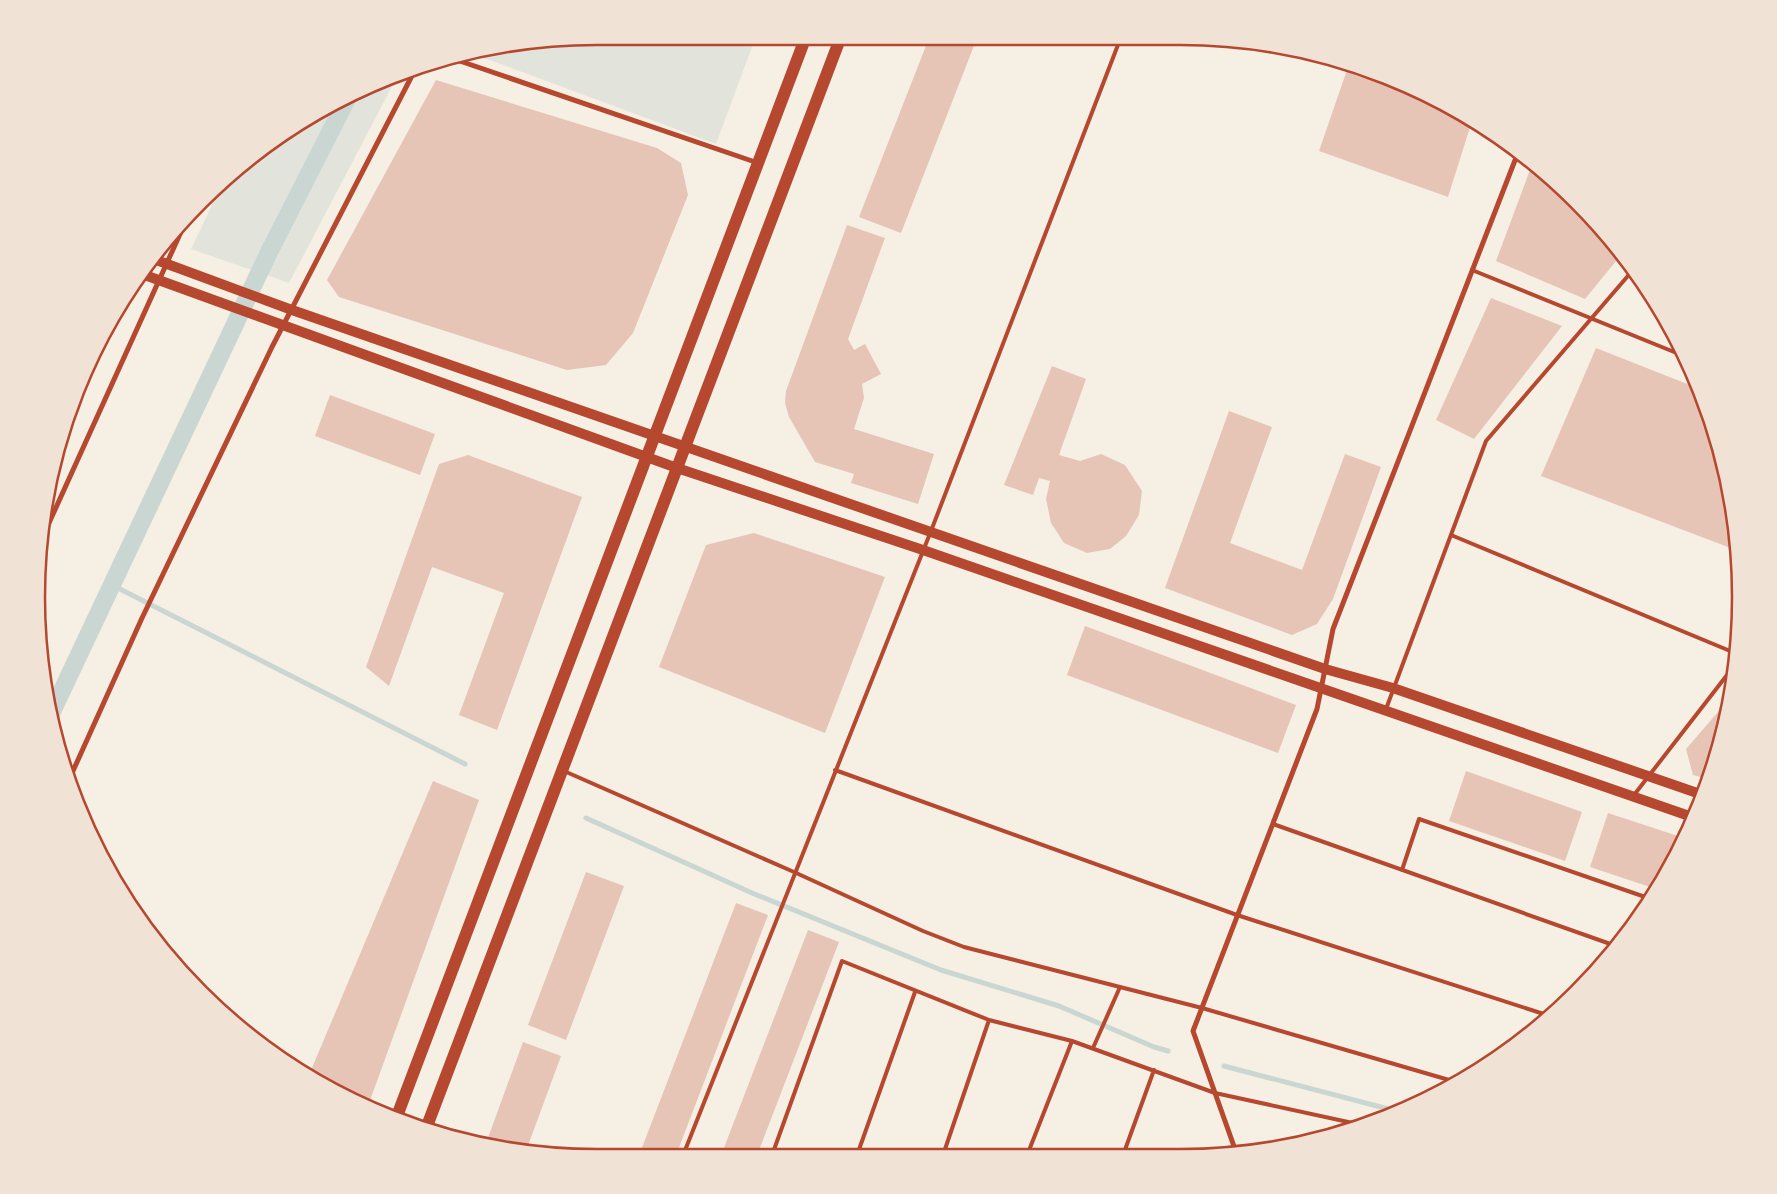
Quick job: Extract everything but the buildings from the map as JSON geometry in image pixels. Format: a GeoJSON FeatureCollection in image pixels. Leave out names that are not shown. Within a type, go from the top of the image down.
{"type":"FeatureCollection","features":[{"type":"Feature","properties":{"kind":"main road"},"geometry":{"type":"LineString","coordinates":[[399,1112],[803,45]]}},
{"type":"Feature","properties":{"kind":"main road"},"geometry":{"type":"LineString","coordinates":[[428,1122],[838,45]]}},
{"type":"Feature","properties":{"kind":"main road"},"geometry":{"type":"LineString","coordinates":[[159,261],[287,308],[1325,669],[1393,688],[1647,778],[1696,793]]}},
{"type":"Feature","properties":{"kind":"main road"},"geometry":{"type":"LineString","coordinates":[[148,276],[677,468],[923,550],[1687,815]]}},
{"type":"Feature","properties":{"kind":"street"},"geometry":{"type":"LineString","coordinates":[[463,62],[758,164]]}},
{"type":"Feature","properties":{"kind":"street"},"geometry":{"type":"LineString","coordinates":[[73,771],[279,323],[411,78]]}},
{"type":"Feature","properties":{"kind":"street"},"geometry":{"type":"LineString","coordinates":[[1234,1146],[1193,1031],[1317,709],[1333,629],[1516,159]]}},
{"type":"Feature","properties":{"kind":"street"},"geometry":{"type":"LineString","coordinates":[[51,521],[178,238]]}},
{"type":"Feature","properties":{"kind":"lane"},"geometry":{"type":"LineString","coordinates":[[686,1149],[778,912],[931,531],[1118,45]]}},
{"type":"Feature","properties":{"kind":"lane"},"geometry":{"type":"LineString","coordinates":[[1472,270],[1675,352]]}},
{"type":"Feature","properties":{"kind":"lane"},"geometry":{"type":"LineString","coordinates":[[1385,711],[1486,441],[1628,275]]}},
{"type":"Feature","properties":{"kind":"lane"},"geometry":{"type":"LineString","coordinates":[[1451,535],[1729,651]]}},
{"type":"Feature","properties":{"kind":"lane"},"geometry":{"type":"LineString","coordinates":[[1633,797],[1726,677]]}},
{"type":"Feature","properties":{"kind":"lane"},"geometry":{"type":"LineString","coordinates":[[562,770],[923,931],[964,947],[1202,1008],[1447,1080]]}},
{"type":"Feature","properties":{"kind":"lane"},"geometry":{"type":"LineString","coordinates":[[835,770],[1237,915],[1542,1013]]}},
{"type":"Feature","properties":{"kind":"lane"},"geometry":{"type":"LineString","coordinates":[[1402,870],[1419,819],[1644,896]]}},
{"type":"Feature","properties":{"kind":"lane"},"geometry":{"type":"LineString","coordinates":[[1273,824],[1609,944]]}},
{"type":"Feature","properties":{"kind":"lane"},"geometry":{"type":"LineString","coordinates":[[774,1149],[842,961],[915,992],[989,1020],[1072,1041],[1215,1093],[1349,1122]]}},
{"type":"Feature","properties":{"kind":"lane"},"geometry":{"type":"LineString","coordinates":[[1093,1048],[1120,987]]}},
{"type":"Feature","properties":{"kind":"lane"},"geometry":{"type":"LineString","coordinates":[[859,1149],[915,992]]}},
{"type":"Feature","properties":{"kind":"lane"},"geometry":{"type":"LineString","coordinates":[[945,1149],[989,1020]]}},
{"type":"Feature","properties":{"kind":"lane"},"geometry":{"type":"LineString","coordinates":[[1030,1149],[1072,1041]]}},
{"type":"Feature","properties":{"kind":"lane"},"geometry":{"type":"LineString","coordinates":[[1125,1149],[1154,1070]]}},
{"type":"Feature","properties":{"kind":"shaded area"},"geometry":{"type":"Polygon","coordinates":[[[753,45],[716,144],[483,57],[561,46],[753,45]]]}},
{"type":"Feature","properties":{"kind":"shaded area"},"geometry":{"type":"Polygon","coordinates":[[[393,84],[289,283],[191,249],[215,200],[261,159],[321,119],[393,84]]]}},
{"type":"Feature","properties":{"kind":"waterway"},"geometry":{"type":"LineString","coordinates":[[56,704],[269,252],[343,107]]}},
{"type":"Feature","properties":{"kind":"waterway"},"geometry":{"type":"LineString","coordinates":[[112,585],[465,764]]}},
{"type":"Feature","properties":{"kind":"waterway"},"geometry":{"type":"LineString","coordinates":[[586,818],[752,893],[941,970],[1059,1006],[1154,1047],[1168,1051]]}},
{"type":"Feature","properties":{"kind":"waterway"},"geometry":{"type":"LineString","coordinates":[[1224,1066],[1387,1109]]}}]}
